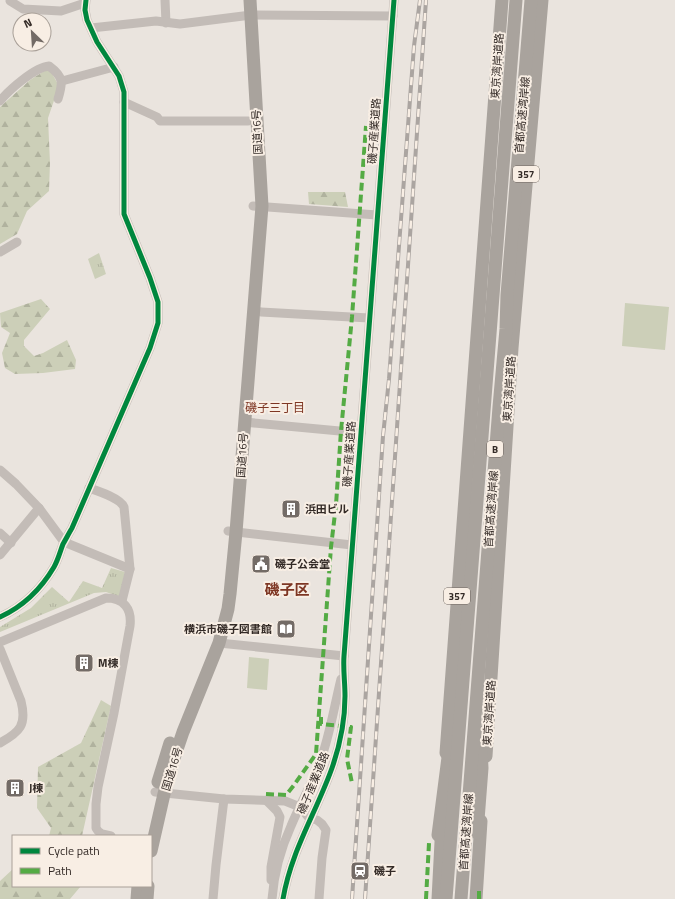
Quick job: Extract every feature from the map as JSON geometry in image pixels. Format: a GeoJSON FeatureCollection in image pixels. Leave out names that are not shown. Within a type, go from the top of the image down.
{"type":"FeatureCollection","features":[{"type":"Feature","properties":{"kind":"highway","name":"国道16号"},"geometry":{"type":"LineString","coordinates":[[152,841],[164,762],[216,625],[232,532],[244,422],[253,310],[258,206],[258,144],[247,15],[243,0]]}},
{"type":"Feature","properties":{"kind":"highway","name":"国道16号"},"geometry":{"type":"LineString","coordinates":[[145,835],[183,732],[219,643],[228,609],[232,532],[258,206],[248,121],[247,15],[250,0]]}},
{"type":"Feature","properties":{"kind":"highway","name":"東京湾岸道路"},"geometry":{"type":"LineString","coordinates":[[438,899],[447,720],[502,0]]}},
{"type":"Feature","properties":{"kind":"highway","name":"首都高速湾岸線"},"geometry":{"type":"LineString","coordinates":[[446,899],[516,0]]}},
{"type":"Feature","properties":{"kind":"highway","name":"首都高速湾岸線"},"geometry":{"type":"LineString","coordinates":[[461,899],[531,0]]}},
{"type":"Feature","properties":{"kind":"highway","name":"東京湾岸道路"},"geometry":{"type":"LineString","coordinates":[[476,899],[512,348],[542,0]]}},
{"type":"Feature","properties":{"kind":"highway"},"geometry":{"type":"LineString","coordinates":[[471,417],[477,428],[486,434],[493,435],[502,430],[507,420]]}},
{"type":"Feature","properties":{"kind":"highway"},"geometry":{"type":"LineString","coordinates":[[466,479],[474,472],[483,468],[491,469],[498,475],[503,483]]}},
{"type":"Feature","properties":{"kind":"highway"},"geometry":{"type":"LineString","coordinates":[[433,899],[438,835],[454,717],[471,564]]}},
{"type":"Feature","properties":{"kind":"highway"},"geometry":{"type":"LineString","coordinates":[[471,899],[482,768],[478,681]]}},
{"type":"Feature","properties":{"kind":"highway"},"geometry":{"type":"LineString","coordinates":[[447,720],[488,722]]}},
{"type":"Feature","properties":{"kind":"highway"},"geometry":{"type":"LineString","coordinates":[[137,899],[138,887]]}},
{"type":"Feature","properties":{"kind":"highway"},"geometry":{"type":"LineString","coordinates":[[147,899],[148,887]]}},
{"type":"Feature","properties":{"kind":"street"},"geometry":{"type":"LineString","coordinates":[[164,0],[166,23]]}},
{"type":"Feature","properties":{"kind":"street","name":"磯子産業道路"},"geometry":{"type":"LineString","coordinates":[[283,899],[285,885],[292,863],[332,768],[343,720],[345,695],[343,672],[344,656],[394,0]]}},
{"type":"Feature","properties":{"kind":"street"},"geometry":{"type":"LineString","coordinates":[[0,617],[19,607],[38,588],[54,566],[150,348],[158,323],[159,313],[156,294],[124,214],[124,92],[119,76],[98,42],[87,20],[86,2],[61,11],[23,9],[10,2]]}},
{"type":"Feature","properties":{"kind":"street"},"geometry":{"type":"LineString","coordinates":[[91,28],[156,21],[166,23],[194,23],[247,15],[393,16]]}},
{"type":"Feature","properties":{"kind":"street"},"geometry":{"type":"LineString","coordinates":[[0,101],[14,87],[43,66],[49,66],[61,77],[62,81],[58,100]]}},
{"type":"Feature","properties":{"kind":"street"},"geometry":{"type":"LineString","coordinates":[[62,81],[114,67]]}},
{"type":"Feature","properties":{"kind":"street"},"geometry":{"type":"LineString","coordinates":[[124,102],[157,117],[160,121],[248,121]]}},
{"type":"Feature","properties":{"kind":"street"},"geometry":{"type":"LineString","coordinates":[[258,206],[377,215]]}},
{"type":"Feature","properties":{"kind":"street"},"geometry":{"type":"LineString","coordinates":[[0,252],[17,242]]}},
{"type":"Feature","properties":{"kind":"street"},"geometry":{"type":"LineString","coordinates":[[253,310],[261,312],[369,318]]}},
{"type":"Feature","properties":{"kind":"street"},"geometry":{"type":"LineString","coordinates":[[244,422],[361,433]]}},
{"type":"Feature","properties":{"kind":"street"},"geometry":{"type":"LineString","coordinates":[[0,470],[39,508],[64,542],[130,569]]}},
{"type":"Feature","properties":{"kind":"street"},"geometry":{"type":"LineString","coordinates":[[89,488],[114,498],[124,506],[130,569],[122,601]]}},
{"type":"Feature","properties":{"kind":"street"},"geometry":{"type":"LineString","coordinates":[[0,555],[39,508]]}},
{"type":"Feature","properties":{"kind":"street"},"geometry":{"type":"LineString","coordinates":[[232,532],[352,545]]}},
{"type":"Feature","properties":{"kind":"street"},"geometry":{"type":"LineString","coordinates":[[0,533],[11,543]]}},
{"type":"Feature","properties":{"kind":"street"},"geometry":{"type":"LineString","coordinates":[[0,642],[106,598],[113,598],[122,601],[129,610],[131,620],[114,713],[98,787],[95,810],[95,823],[98,831],[108,835]]}},
{"type":"Feature","properties":{"kind":"street"},"geometry":{"type":"LineString","coordinates":[[219,643],[344,656]]}},
{"type":"Feature","properties":{"kind":"street"},"geometry":{"type":"LineString","coordinates":[[0,648],[23,710],[19,730],[14,736],[0,743]]}},
{"type":"Feature","properties":{"kind":"street","name":"磯子産業道路"},"geometry":{"type":"LineString","coordinates":[[272,897],[279,860],[285,842],[320,763],[328,740],[343,672]]}},
{"type":"Feature","properties":{"kind":"street"},"geometry":{"type":"LineString","coordinates":[[160,793],[224,799],[285,801],[300,807],[310,818],[317,820],[322,824],[326,830],[319,899]]}},
{"type":"Feature","properties":{"kind":"street"},"geometry":{"type":"LineString","coordinates":[[213,899],[224,799]]}},
{"type":"Feature","properties":{"kind":"street"},"geometry":{"type":"LineString","coordinates":[[267,801],[277,811],[280,817],[271,867],[272,897]]}},
{"type":"Feature","properties":{"kind":"green space"},"geometry":{"type":"Polygon","coordinates":[[[49,68],[59,86],[48,118],[50,163],[49,191],[27,211],[17,234],[0,244],[0,107],[30,80],[49,68]]]}},
{"type":"Feature","properties":{"kind":"green space"},"geometry":{"type":"Polygon","coordinates":[[[308,192],[345,192],[348,207],[309,204],[308,192]]]}},
{"type":"Feature","properties":{"kind":"green space"},"geometry":{"type":"Polygon","coordinates":[[[99,253],[106,274],[95,279],[88,259],[99,253]]]}},
{"type":"Feature","properties":{"kind":"green space"},"geometry":{"type":"Polygon","coordinates":[[[41,299],[50,309],[24,340],[24,346],[34,356],[43,353],[67,340],[76,360],[75,369],[43,373],[15,374],[5,368],[2,353],[10,333],[1,327],[0,313],[41,299]]]}},
{"type":"Feature","properties":{"kind":"green space"},"geometry":{"type":"Polygon","coordinates":[[[625,303],[669,307],[665,350],[622,346],[625,303]]]}},
{"type":"Feature","properties":{"kind":"green space"},"geometry":{"type":"Polygon","coordinates":[[[111,568],[125,572],[120,597],[106,592],[94,593],[0,632],[0,627],[31,608],[52,587],[69,602],[83,581],[102,588],[111,568]]]}},
{"type":"Feature","properties":{"kind":"green space"},"geometry":{"type":"Polygon","coordinates":[[[249,657],[269,659],[267,690],[247,688],[249,657]]]}},
{"type":"Feature","properties":{"kind":"green space"},"geometry":{"type":"Polygon","coordinates":[[[101,700],[111,706],[82,835],[49,835],[51,828],[37,808],[38,767],[81,743],[101,700]]]}},
{"type":"Feature","properties":{"kind":"green space"},"geometry":{"type":"Polygon","coordinates":[[[12,870],[12,887],[80,887],[70,899],[0,899],[0,881],[12,870]]]}},
{"type":"Feature","properties":{"kind":"railway"},"geometry":{"type":"LineString","coordinates":[[352,899],[383,436],[389,379],[414,46],[420,0]]}},
{"type":"Feature","properties":{"kind":"railway"},"geometry":{"type":"LineString","coordinates":[[365,899],[426,0]]}},
{"type":"Feature","properties":{"kind":"marked path"},"geometry":{"type":"LineString","coordinates":[[266,794],[286,795],[316,754],[331,547],[352,317],[366,126]]}},
{"type":"Feature","properties":{"kind":"marked path"},"geometry":{"type":"LineString","coordinates":[[321,717],[321,724],[351,727],[347,759],[352,783]]}},
{"type":"Feature","properties":{"kind":"marked path"},"geometry":{"type":"LineString","coordinates":[[426,899],[429,843]]}},
{"type":"Feature","properties":{"kind":"marked path"},"geometry":{"type":"LineString","coordinates":[[479,891],[479,899]]}},
{"type":"Feature","properties":{"kind":"cycle path"},"geometry":{"type":"LineString","coordinates":[[0,617],[23,603],[37,590],[54,567],[150,348],[158,323],[158,302],[124,214],[124,92],[119,76],[97,42],[87,20],[85,10],[86,0]]}},
{"type":"Feature","properties":{"kind":"cycle path"},"geometry":{"type":"LineString","coordinates":[[283,899],[287,881],[298,848],[332,768],[340,741],[343,723],[345,705],[344,656],[394,0]]}},
{"type":"Feature","properties":{"kind":"place","name":"浜田ビル"},"geometry":{"type":"Point","coordinates":[291,509]}},
{"type":"Feature","properties":{"kind":"place","name":"磯子公会堂"},"geometry":{"type":"Point","coordinates":[261,564]}},
{"type":"Feature","properties":{"kind":"place","name":"横浜市磯子図書館"},"geometry":{"type":"Point","coordinates":[286,629]}},
{"type":"Feature","properties":{"kind":"place","name":"M棟"},"geometry":{"type":"Point","coordinates":[84,663]}},
{"type":"Feature","properties":{"kind":"place","name":"J棟"},"geometry":{"type":"Point","coordinates":[15,788]}},
{"type":"Feature","properties":{"kind":"place","name":"磯子"},"geometry":{"type":"Point","coordinates":[360,871]}},
{"type":"Feature","properties":{"kind":"district","name":"磯子三丁目"},"geometry":{"type":"Point","coordinates":[275,408]}},
{"type":"Feature","properties":{"kind":"district","name":"磯子区"},"geometry":{"type":"Point","coordinates":[287,590]}}]}
